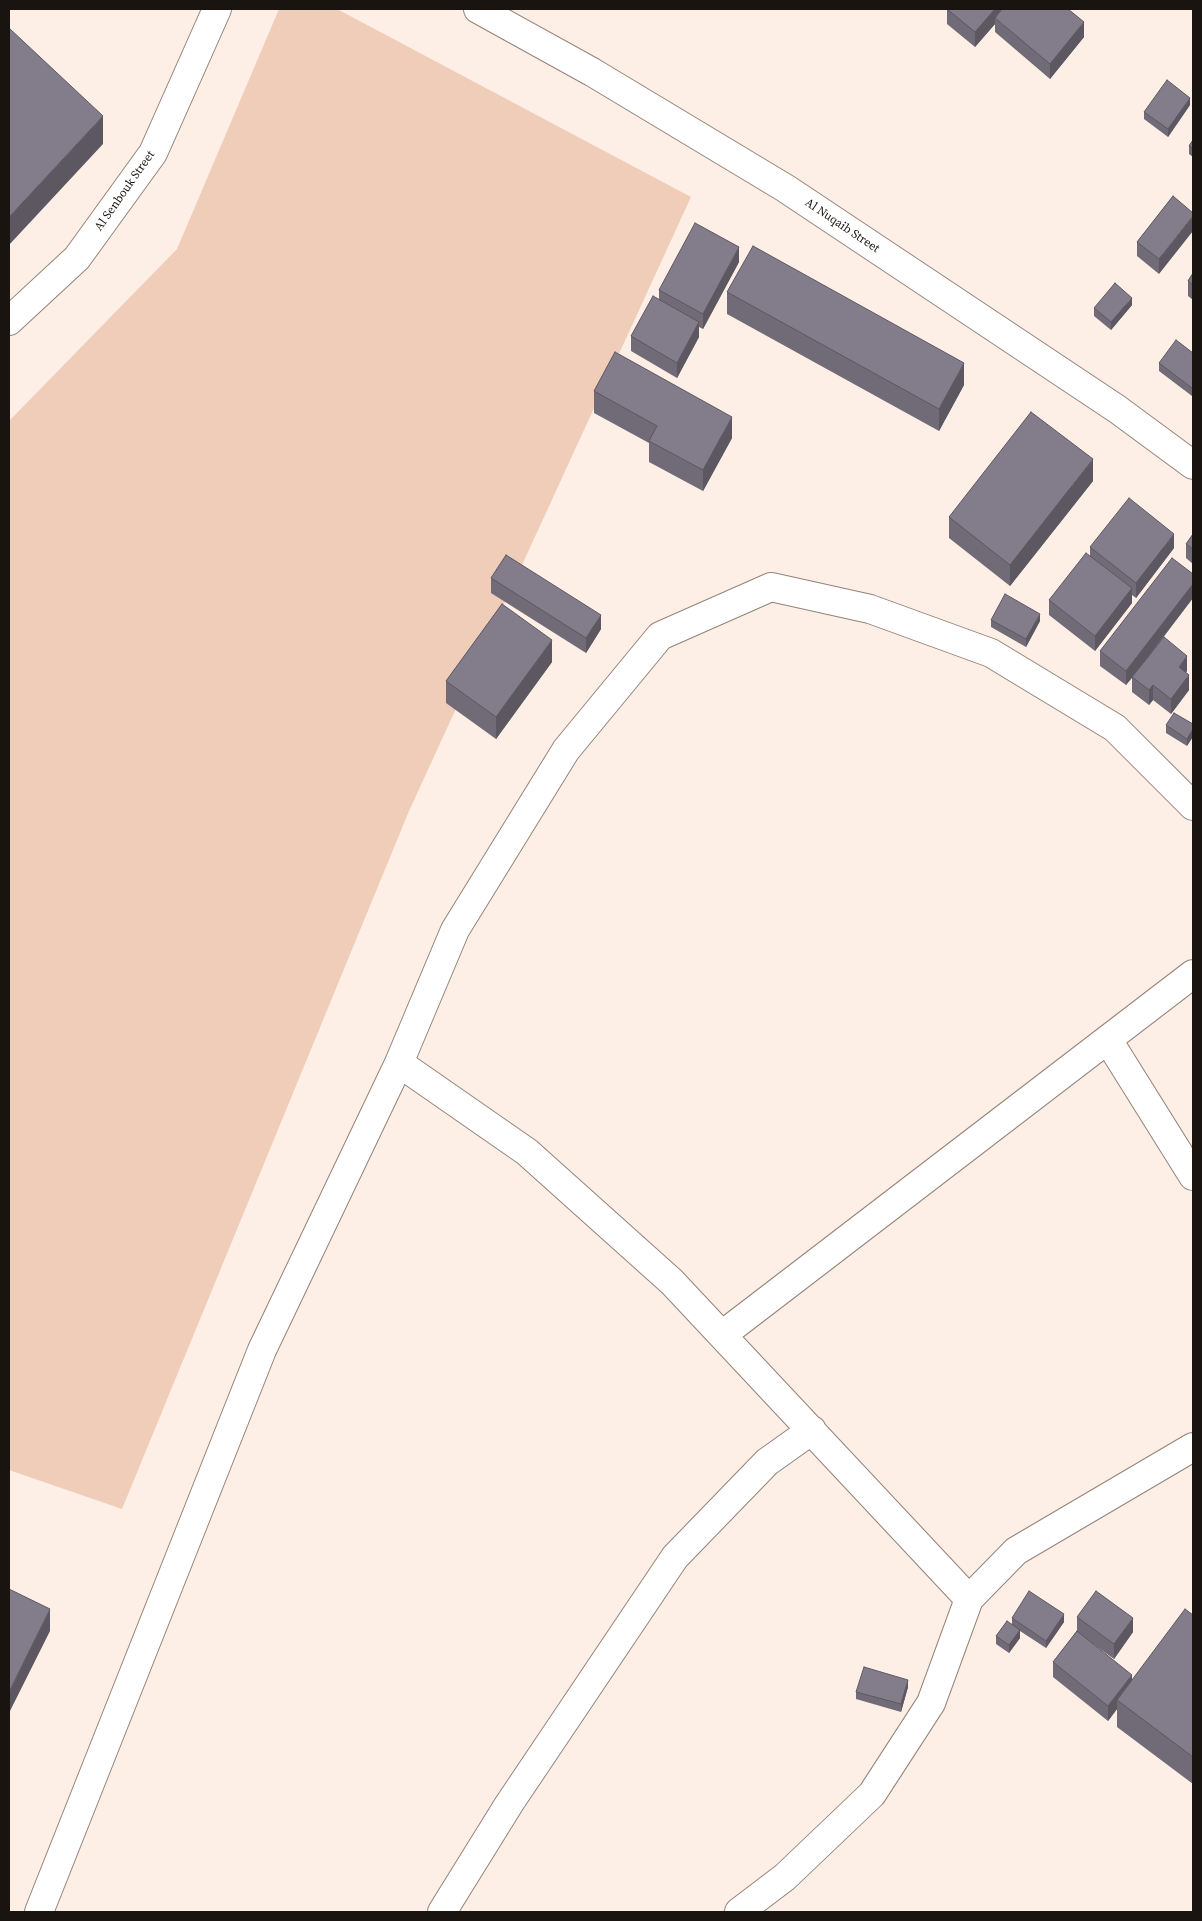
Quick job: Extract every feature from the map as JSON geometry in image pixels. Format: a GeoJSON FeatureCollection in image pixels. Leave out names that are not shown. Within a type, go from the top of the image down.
{"type":"FeatureCollection","features":[{"type":"Feature","properties":{"kind":"street","name":"Al Senbouk Street"},"geometry":{"type":"LineString","coordinates":[[9,321],[78,258],[153,152],[217,9]]}},
{"type":"Feature","properties":{"kind":"street","name":"Al Nuqaib Street"},"geometry":{"type":"LineString","coordinates":[[478,9],[592,72],[785,188],[1117,409],[1193,465]]}},
{"type":"Feature","properties":{"kind":"street"},"geometry":{"type":"LineString","coordinates":[[39,1912],[262,1350],[399,1063],[455,930],[566,750],[660,636],[771,587],[870,609],[991,653],[1115,728],[1193,806]]}},
{"type":"Feature","properties":{"kind":"street"},"geometry":{"type":"LineString","coordinates":[[722,1336],[1193,974]]}},
{"type":"Feature","properties":{"kind":"street"},"geometry":{"type":"LineString","coordinates":[[1108,1040],[1193,1176]]}},
{"type":"Feature","properties":{"kind":"street"},"geometry":{"type":"LineString","coordinates":[[399,1063],[527,1152],[672,1282],[969,1599]]}},
{"type":"Feature","properties":{"kind":"street"},"geometry":{"type":"LineString","coordinates":[[442,1912],[509,1804],[675,1557],[767,1462],[812,1430]]}},
{"type":"Feature","properties":{"kind":"street"},"geometry":{"type":"LineString","coordinates":[[740,1912],[786,1877],[872,1794],[930,1702],[969,1599],[1016,1551],[1193,1447]]}},
{"type":"Feature","properties":{"kind":"shaded area"},"geometry":{"type":"Polygon","coordinates":[[[279,9],[337,9],[691,197],[409,811],[122,1509],[9,1470],[9,421],[177,249],[279,9]]]}},
{"type":"Feature","properties":{"kind":"building"},"geometry":{"type":"Polygon","coordinates":[[[947,9],[995,9],[975,32],[947,9]]]}},
{"type":"Feature","properties":{"kind":"building"},"geometry":{"type":"Polygon","coordinates":[[[1002,9],[1068,9],[1084,22],[1050,64],[995,18],[1002,9]]]}},
{"type":"Feature","properties":{"kind":"building"},"geometry":{"type":"Polygon","coordinates":[[[9,28],[103,116],[9,217],[9,28]]]}},
{"type":"Feature","properties":{"kind":"building"},"geometry":{"type":"Polygon","coordinates":[[[1167,80],[1190,98],[1168,129],[1144,112],[1167,80]]]}},
{"type":"Feature","properties":{"kind":"building"},"geometry":{"type":"Polygon","coordinates":[[[1193,140],[1193,149],[1189,146],[1193,140]]]}},
{"type":"Feature","properties":{"kind":"building"},"geometry":{"type":"Polygon","coordinates":[[[1173,196],[1193,213],[1193,216],[1159,259],[1137,242],[1173,196]]]}},
{"type":"Feature","properties":{"kind":"building"},"geometry":{"type":"Polygon","coordinates":[[[695,223],[739,247],[703,314],[659,290],[695,223]]]}},
{"type":"Feature","properties":{"kind":"building"},"geometry":{"type":"Polygon","coordinates":[[[753,246],[964,363],[939,409],[727,292],[753,246]]]}},
{"type":"Feature","properties":{"kind":"building"},"geometry":{"type":"Polygon","coordinates":[[[1193,273],[1193,285],[1188,281],[1193,273]]]}},
{"type":"Feature","properties":{"kind":"building"},"geometry":{"type":"Polygon","coordinates":[[[1115,283],[1132,298],[1111,322],[1094,308],[1115,283]]]}},
{"type":"Feature","properties":{"kind":"building"},"geometry":{"type":"Polygon","coordinates":[[[653,296],[699,322],[677,363],[631,336],[653,296]]]}},
{"type":"Feature","properties":{"kind":"building"},"geometry":{"type":"Polygon","coordinates":[[[1176,340],[1193,353],[1192,388],[1159,363],[1176,340]]]}},
{"type":"Feature","properties":{"kind":"building"},"geometry":{"type":"Polygon","coordinates":[[[615,352],[732,417],[703,470],[649,441],[657,426],[594,391],[615,352]]]}},
{"type":"Feature","properties":{"kind":"building"},"geometry":{"type":"Polygon","coordinates":[[[1031,412],[1093,459],[1010,565],[949,517],[1031,412]]]}},
{"type":"Feature","properties":{"kind":"building"},"geometry":{"type":"Polygon","coordinates":[[[1129,498],[1174,534],[1136,583],[1090,547],[1129,498]]]}},
{"type":"Feature","properties":{"kind":"building"},"geometry":{"type":"Polygon","coordinates":[[[1193,534],[1193,549],[1186,544],[1193,534]]]}},
{"type":"Feature","properties":{"kind":"building"},"geometry":{"type":"Polygon","coordinates":[[[1086,553],[1132,588],[1095,636],[1049,600],[1086,553]]]}},
{"type":"Feature","properties":{"kind":"building"},"geometry":{"type":"Polygon","coordinates":[[[506,555],[601,615],[586,638],[491,578],[506,555]]]}},
{"type":"Feature","properties":{"kind":"building"},"geometry":{"type":"Polygon","coordinates":[[[1172,558],[1193,574],[1193,584],[1126,671],[1100,651],[1172,558]]]}},
{"type":"Feature","properties":{"kind":"building"},"geometry":{"type":"Polygon","coordinates":[[[1005,594],[1040,614],[1026,639],[991,620],[1005,594]]]}},
{"type":"Feature","properties":{"kind":"building"},"geometry":{"type":"Polygon","coordinates":[[[502,604],[552,640],[496,717],[446,681],[502,604]]]}},
{"type":"Feature","properties":{"kind":"building"},"geometry":{"type":"Polygon","coordinates":[[[1164,637],[1187,656],[1179,667],[1189,675],[1171,699],[1153,685],[1149,690],[1132,677],[1164,637]]]}},
{"type":"Feature","properties":{"kind":"building"},"geometry":{"type":"Polygon","coordinates":[[[1174,713],[1193,724],[1193,729],[1187,739],[1166,725],[1174,713]]]}},
{"type":"Feature","properties":{"kind":"building"},"geometry":{"type":"Polygon","coordinates":[[[9,1589],[50,1609],[9,1692],[9,1589]]]}},
{"type":"Feature","properties":{"kind":"building"},"geometry":{"type":"Polygon","coordinates":[[[1029,1591],[1064,1614],[1046,1641],[1012,1618],[1029,1591]]]}},
{"type":"Feature","properties":{"kind":"building"},"geometry":{"type":"Polygon","coordinates":[[[1096,1591],[1133,1618],[1114,1644],[1077,1617],[1096,1591]]]}},
{"type":"Feature","properties":{"kind":"building"},"geometry":{"type":"Polygon","coordinates":[[[1185,1609],[1193,1615],[1193,1757],[1117,1700],[1185,1609]]]}},
{"type":"Feature","properties":{"kind":"building"},"geometry":{"type":"Polygon","coordinates":[[[1007,1621],[1020,1630],[1009,1645],[996,1636],[1007,1621]]]}},
{"type":"Feature","properties":{"kind":"building"},"geometry":{"type":"Polygon","coordinates":[[[1077,1631],[1132,1675],[1108,1706],[1053,1662],[1077,1631]]]}},
{"type":"Feature","properties":{"kind":"building"},"geometry":{"type":"Polygon","coordinates":[[[864,1667],[908,1680],[901,1704],[856,1692],[864,1667]]]}}]}
